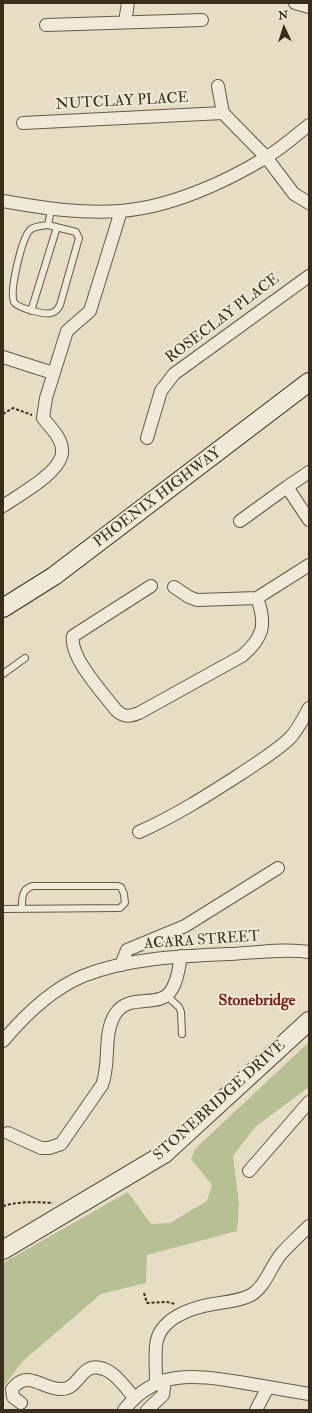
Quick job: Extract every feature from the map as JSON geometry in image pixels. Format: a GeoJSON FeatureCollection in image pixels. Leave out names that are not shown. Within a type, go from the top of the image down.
{"type":"FeatureCollection","features":[{"type":"Feature","properties":{"kind":"street"},"geometry":{"type":"LineString","coordinates":[[125,22],[128,3]]}},
{"type":"Feature","properties":{"kind":"street"},"geometry":{"type":"LineString","coordinates":[[296,3],[309,7]]}},
{"type":"Feature","properties":{"kind":"street"},"geometry":{"type":"LineString","coordinates":[[46,25],[202,20]]}},
{"type":"Feature","properties":{"kind":"street"},"geometry":{"type":"LineString","coordinates":[[218,86],[223,113],[266,157],[294,194],[309,203]]}},
{"type":"Feature","properties":{"kind":"street","name":"NUTCLAY PLACE"},"geometry":{"type":"LineString","coordinates":[[23,123],[223,113]]}},
{"type":"Feature","properties":{"kind":"street"},"geometry":{"type":"LineString","coordinates":[[3,201],[51,210],[121,211],[153,205],[195,192],[229,178],[266,157],[308,128]]}},
{"type":"Feature","properties":{"kind":"street"},"geometry":{"type":"LineString","coordinates":[[3,506],[56,467],[62,457],[60,442],[43,418],[46,398],[67,331],[90,311],[121,211]]}},
{"type":"Feature","properties":{"kind":"street","name":"ROSECLAY PLACE"},"geometry":{"type":"LineString","coordinates":[[147,438],[161,391],[174,374],[309,276]]}},
{"type":"Feature","properties":{"kind":"street"},"geometry":{"type":"LineString","coordinates":[[3,357],[53,373]]}},
{"type":"Feature","properties":{"kind":"street","name":"PHOENIX HIGHWAY"},"geometry":{"type":"LineString","coordinates":[[3,608],[54,576],[309,382]]}},
{"type":"Feature","properties":{"kind":"street"},"geometry":{"type":"LineString","coordinates":[[240,521],[309,472]]}},
{"type":"Feature","properties":{"kind":"street"},"geometry":{"type":"LineString","coordinates":[[288,487],[309,520]]}},
{"type":"Feature","properties":{"kind":"street"},"geometry":{"type":"LineString","coordinates":[[174,587],[189,597],[197,600],[257,598],[309,565]]}},
{"type":"Feature","properties":{"kind":"street"},"geometry":{"type":"LineString","coordinates":[[151,586],[73,636],[73,646],[79,659],[116,710],[121,715],[131,717],[242,656],[253,647],[261,634],[262,613],[257,598]]}},
{"type":"Feature","properties":{"kind":"street"},"geometry":{"type":"LineString","coordinates":[[139,832],[168,819],[269,755],[290,738],[303,722],[309,708]]}},
{"type":"Feature","properties":{"kind":"street"},"geometry":{"type":"LineString","coordinates":[[121,965],[127,950],[185,926],[278,868]]}},
{"type":"Feature","properties":{"kind":"street","name":"ACARA STREET"},"geometry":{"type":"LineString","coordinates":[[3,1041],[20,1021],[55,992],[82,977],[121,965],[181,956],[309,952]]}},
{"type":"Feature","properties":{"kind":"street"},"geometry":{"type":"LineString","coordinates":[[8,1133],[41,1148],[49,1148],[61,1144],[106,1077],[109,1036],[112,1022],[116,1013],[122,1006],[131,1001],[159,1000],[167,996],[175,983],[181,956]]}},
{"type":"Feature","properties":{"kind":"street","name":"STONEBRIDGE DRIVE"},"geometry":{"type":"LineString","coordinates":[[3,1250],[164,1154],[309,1021]]}},
{"type":"Feature","properties":{"kind":"street"},"geometry":{"type":"LineString","coordinates":[[249,1171],[309,1102]]}},
{"type":"Feature","properties":{"kind":"street"},"geometry":{"type":"LineString","coordinates":[[147,1410],[163,1395],[156,1345],[161,1331],[172,1319],[194,1308],[230,1302],[252,1294],[258,1288],[281,1254],[309,1226]]}},
{"type":"Feature","properties":{"kind":"street"},"geometry":{"type":"LineString","coordinates":[[21,1403],[13,1397],[12,1389],[18,1381],[26,1379],[59,1389],[65,1389],[74,1384],[88,1369],[101,1368],[108,1370],[135,1398]]}},
{"type":"Feature","properties":{"kind":"street"},"geometry":{"type":"LineString","coordinates":[[124,1410],[135,1398],[161,1381],[190,1376],[205,1377],[309,1394]]}},
{"type":"Feature","properties":{"kind":"street"},"geometry":{"type":"LineString","coordinates":[[256,1410],[268,1387]]}},
{"type":"Feature","properties":{"kind":"lane"},"geometry":{"type":"LineString","coordinates":[[48,225],[51,210]]}},
{"type":"Feature","properties":{"kind":"lane"},"geometry":{"type":"LineString","coordinates":[[48,225],[57,227],[76,232],[79,238],[62,298],[57,310],[53,313],[46,314],[31,310],[15,303],[14,279],[19,258],[28,232],[34,228],[48,225]]}},
{"type":"Feature","properties":{"kind":"lane"},"geometry":{"type":"LineString","coordinates":[[31,310],[57,227]]}},
{"type":"Feature","properties":{"kind":"lane"},"geometry":{"type":"LineString","coordinates":[[3,674],[25,658]]}},
{"type":"Feature","properties":{"kind":"lane"},"geometry":{"type":"LineString","coordinates":[[3,910],[120,908],[125,903],[124,894],[121,887],[118,886],[33,886],[24,891],[22,909]]}},
{"type":"Feature","properties":{"kind":"lane"},"geometry":{"type":"LineString","coordinates":[[167,996],[180,1012],[182,1034]]}},
{"type":"Feature","properties":{"kind":"path"},"geometry":{"type":"LineString","coordinates":[[3,414],[13,408],[43,418]]}},
{"type":"Feature","properties":{"kind":"path"},"geometry":{"type":"LineString","coordinates":[[3,1206],[13,1203],[37,1202],[78,1206]]}},
{"type":"Feature","properties":{"kind":"path"},"geometry":{"type":"LineString","coordinates":[[144,1293],[147,1303],[167,1302],[194,1308]]}},
{"type":"Feature","properties":{"kind":"green space"},"geometry":{"type":"Polygon","coordinates":[[[309,1042],[309,1087],[255,1127],[233,1156],[239,1205],[237,1231],[147,1255],[146,1283],[101,1294],[23,1361],[3,1387],[3,1263],[128,1192],[151,1224],[170,1223],[207,1201],[212,1185],[191,1159],[195,1149],[309,1042]]]}},
{"type":"Feature","properties":{"kind":"district","name":"Stonebridge"},"geometry":{"type":"Point","coordinates":[257,1002]}}]}
